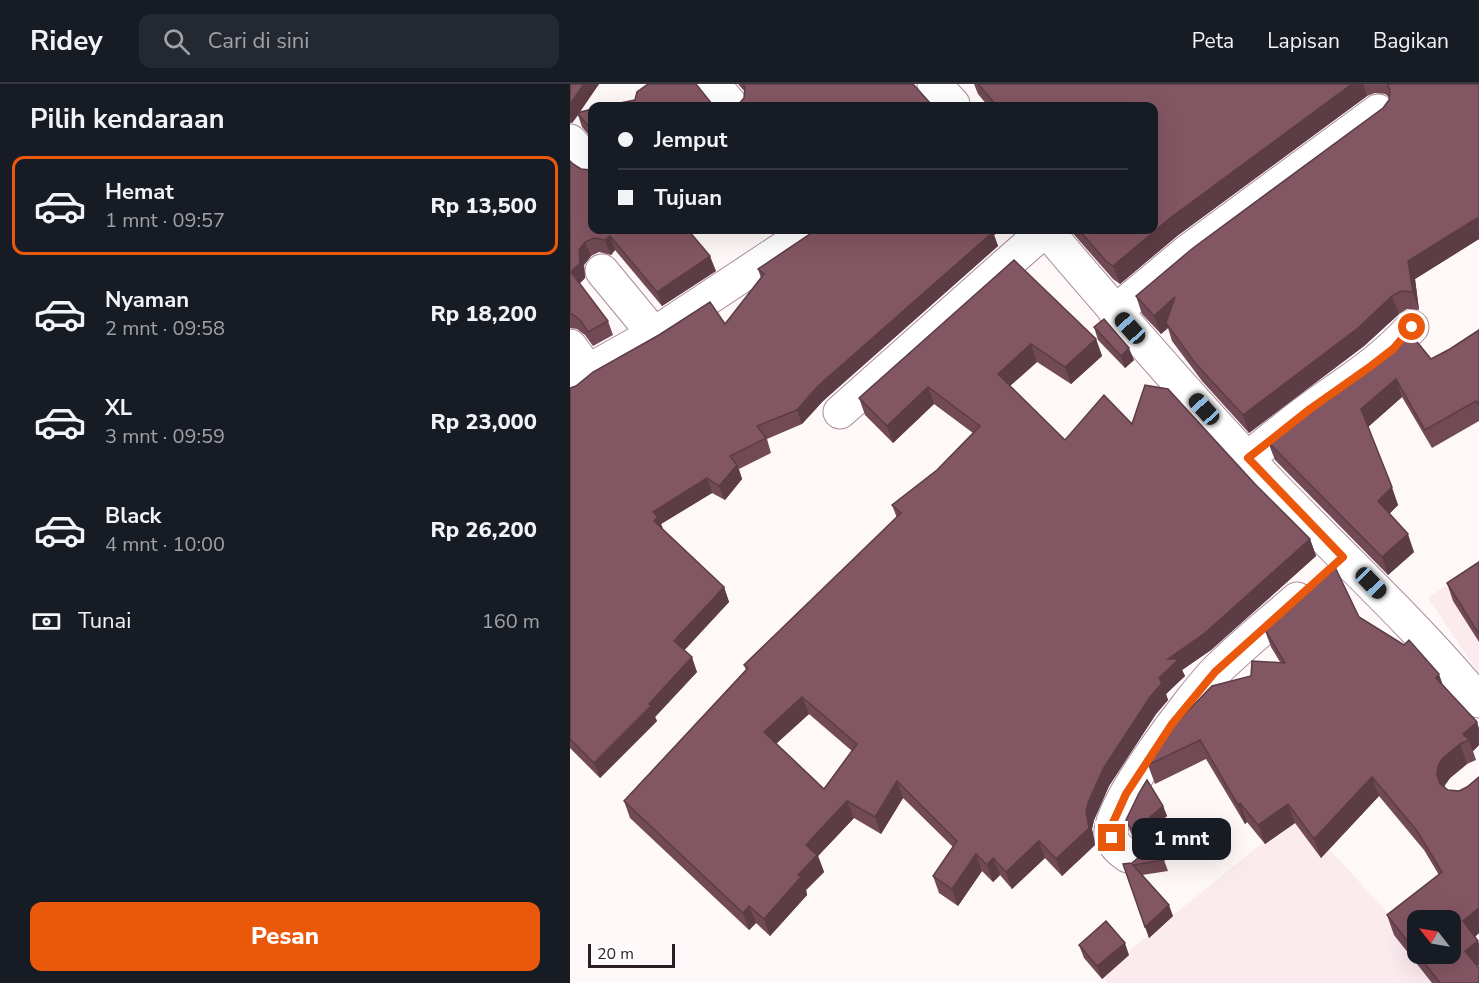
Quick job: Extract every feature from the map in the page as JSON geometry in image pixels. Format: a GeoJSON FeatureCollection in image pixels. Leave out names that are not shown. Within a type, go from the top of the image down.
{"type":"FeatureCollection","features":[{"type":"Feature","properties":{"kind":"street"},"geometry":{"type":"LineString","coordinates":[[713,84],[729,102]]}},
{"type":"Feature","properties":{"kind":"street"},"geometry":{"type":"LineString","coordinates":[[1115,312],[1188,251],[1378,111]]}},
{"type":"Feature","properties":{"kind":"street"},"geometry":{"type":"LineString","coordinates":[[570,141],[588,161]]}},
{"type":"Feature","properties":{"kind":"street"},"geometry":{"type":"LineString","coordinates":[[576,367],[654,334],[776,239],[795,234]]}},
{"type":"Feature","properties":{"kind":"street"},"geometry":{"type":"LineString","coordinates":[[840,412],[1040,234]]}},
{"type":"Feature","properties":{"kind":"street"},"geometry":{"type":"LineString","coordinates":[[1048,234],[1115,312],[1248,458],[1427,640],[1479,701]]}},
{"type":"Feature","properties":{"kind":"street"},"geometry":{"type":"LineString","coordinates":[[602,271],[654,334]]}},
{"type":"Feature","properties":{"kind":"street"},"geometry":{"type":"LineString","coordinates":[[1248,458],[1310,409],[1393,349],[1412,327]]}},
{"type":"Feature","properties":{"kind":"street"},"geometry":{"type":"LineString","coordinates":[[1128,856],[1118,849],[1112,838],[1111,827],[1126,794],[1172,724],[1215,672],[1343,557]]}},
{"type":"Feature","properties":{"kind":"shaded area"},"geometry":{"type":"Polygon","coordinates":[[[1479,562],[1479,674],[1428,598],[1479,562]]]}},
{"type":"Feature","properties":{"kind":"shaded area"},"geometry":{"type":"Polygon","coordinates":[[[1358,765],[1321,840],[1407,934],[1407,964],[1430,964],[1452,983],[1108,983],[1101,974],[1358,765]]]}},
{"type":"Feature","properties":{"kind":"building"},"geometry":{"type":"Polygon","coordinates":[[[570,84],[584,84],[570,104],[570,84]]]}},
{"type":"Feature","properties":{"kind":"building"},"geometry":{"type":"Polygon","coordinates":[[[648,84],[696,84],[710,102],[625,102],[635,100],[637,92],[648,84]]]}},
{"type":"Feature","properties":{"kind":"building"},"geometry":{"type":"Polygon","coordinates":[[[743,84],[913,84],[929,102],[740,102],[744,98],[743,84]]]}},
{"type":"Feature","properties":{"kind":"building"},"geometry":{"type":"Polygon","coordinates":[[[978,84],[1352,84],[1158,228],[1158,102],[994,102],[978,84]]]}},
{"type":"Feature","properties":{"kind":"building"},"geometry":{"type":"Polygon","coordinates":[[[1387,84],[1479,84],[1479,222],[1477,218],[1408,261],[1413,292],[1401,291],[1392,296],[1358,328],[1243,415],[1195,363],[1166,323],[1175,297],[1154,316],[1136,296],[1193,248],[1383,108],[1389,100],[1390,90],[1387,84]]]}},
{"type":"Feature","properties":{"kind":"building"},"geometry":{"type":"Polygon","coordinates":[[[588,110],[588,125],[577,113],[588,110]]]}},
{"type":"Feature","properties":{"kind":"building"},"geometry":{"type":"Polygon","coordinates":[[[570,161],[581,169],[588,170],[588,234],[691,234],[710,256],[657,292],[610,236],[605,240],[594,238],[585,242],[579,250],[580,263],[571,272],[608,321],[588,332],[580,320],[570,314],[570,161]]]}},
{"type":"Feature","properties":{"kind":"building"},"geometry":{"type":"Polygon","coordinates":[[[810,234],[991,234],[818,386],[797,410],[757,426],[766,438],[730,456],[737,465],[719,486],[707,478],[653,512],[658,517],[654,521],[724,587],[674,641],[692,657],[649,704],[651,706],[594,763],[570,739],[570,388],[710,302],[725,324],[764,274],[758,269],[810,234]]]}},
{"type":"Feature","properties":{"kind":"building"},"geometry":{"type":"Polygon","coordinates":[[[1082,234],[1151,234],[1113,266],[1082,234]]]}},
{"type":"Feature","properties":{"kind":"building"},"geometry":{"type":"Polygon","coordinates":[[[1014,260],[1096,339],[1065,367],[1031,344],[998,374],[1065,440],[1104,395],[1132,424],[1145,385],[1168,389],[1255,484],[1310,539],[1205,633],[1168,659],[1179,659],[1159,678],[1162,683],[1150,697],[1103,769],[1088,803],[1086,812],[1089,828],[1056,859],[1039,841],[1006,872],[993,858],[987,865],[976,854],[952,889],[933,876],[957,841],[897,781],[875,817],[847,801],[806,845],[817,855],[798,875],[801,877],[764,919],[749,906],[743,913],[624,801],[748,668],[744,665],[901,513],[892,505],[937,470],[980,426],[928,387],[887,426],[859,398],[1014,260]],[[802,697],[764,732],[824,789],[857,744],[802,697]]]}},
{"type":"Feature","properties":{"kind":"building"},"geometry":{"type":"Polygon","coordinates":[[[1104,319],[1129,348],[1121,356],[1094,327],[1104,319]]]}},
{"type":"Feature","properties":{"kind":"building"},"geometry":{"type":"Polygon","coordinates":[[[1479,330],[1479,405],[1476,401],[1425,430],[1396,379],[1361,409],[1392,487],[1378,501],[1408,534],[1382,557],[1268,442],[1381,358],[1409,332],[1431,359],[1479,330]]]}},
{"type":"Feature","properties":{"kind":"building"},"geometry":{"type":"Polygon","coordinates":[[[1479,562],[1479,634],[1447,583],[1479,562]]]}},
{"type":"Feature","properties":{"kind":"building"},"geometry":{"type":"Polygon","coordinates":[[[1334,565],[1359,617],[1404,645],[1409,640],[1439,674],[1436,678],[1477,722],[1463,734],[1469,740],[1460,744],[1443,758],[1438,766],[1437,775],[1440,784],[1448,790],[1459,791],[1479,777],[1479,908],[1463,921],[1478,941],[1465,951],[1479,968],[1479,983],[1440,983],[1425,964],[1461,964],[1461,910],[1407,910],[1407,941],[1387,915],[1442,872],[1417,831],[1372,777],[1314,839],[1288,804],[1258,825],[1240,803],[1238,805],[1200,740],[1148,765],[1180,716],[1182,717],[1212,686],[1251,676],[1252,661],[1285,663],[1264,628],[1334,565]]]}},
{"type":"Feature","properties":{"kind":"building"},"geometry":{"type":"Polygon","coordinates":[[[1147,780],[1163,806],[1141,825],[1164,860],[1133,865],[1169,905],[1145,927],[1123,864],[1132,863],[1139,857],[1143,848],[1141,837],[1126,820],[1147,780]]]}},
{"type":"Feature","properties":{"kind":"building"},"geometry":{"type":"Polygon","coordinates":[[[1106,921],[1125,943],[1097,966],[1079,945],[1106,921]]]}},
{"type":"Feature","properties":{"kind":"route"},"geometry":{"type":"LineString","coordinates":[[1112,838],[1111,827],[1126,794],[1172,724],[1215,672],[1343,557],[1248,458],[1310,409],[1393,349],[1412,327]]}}]}
